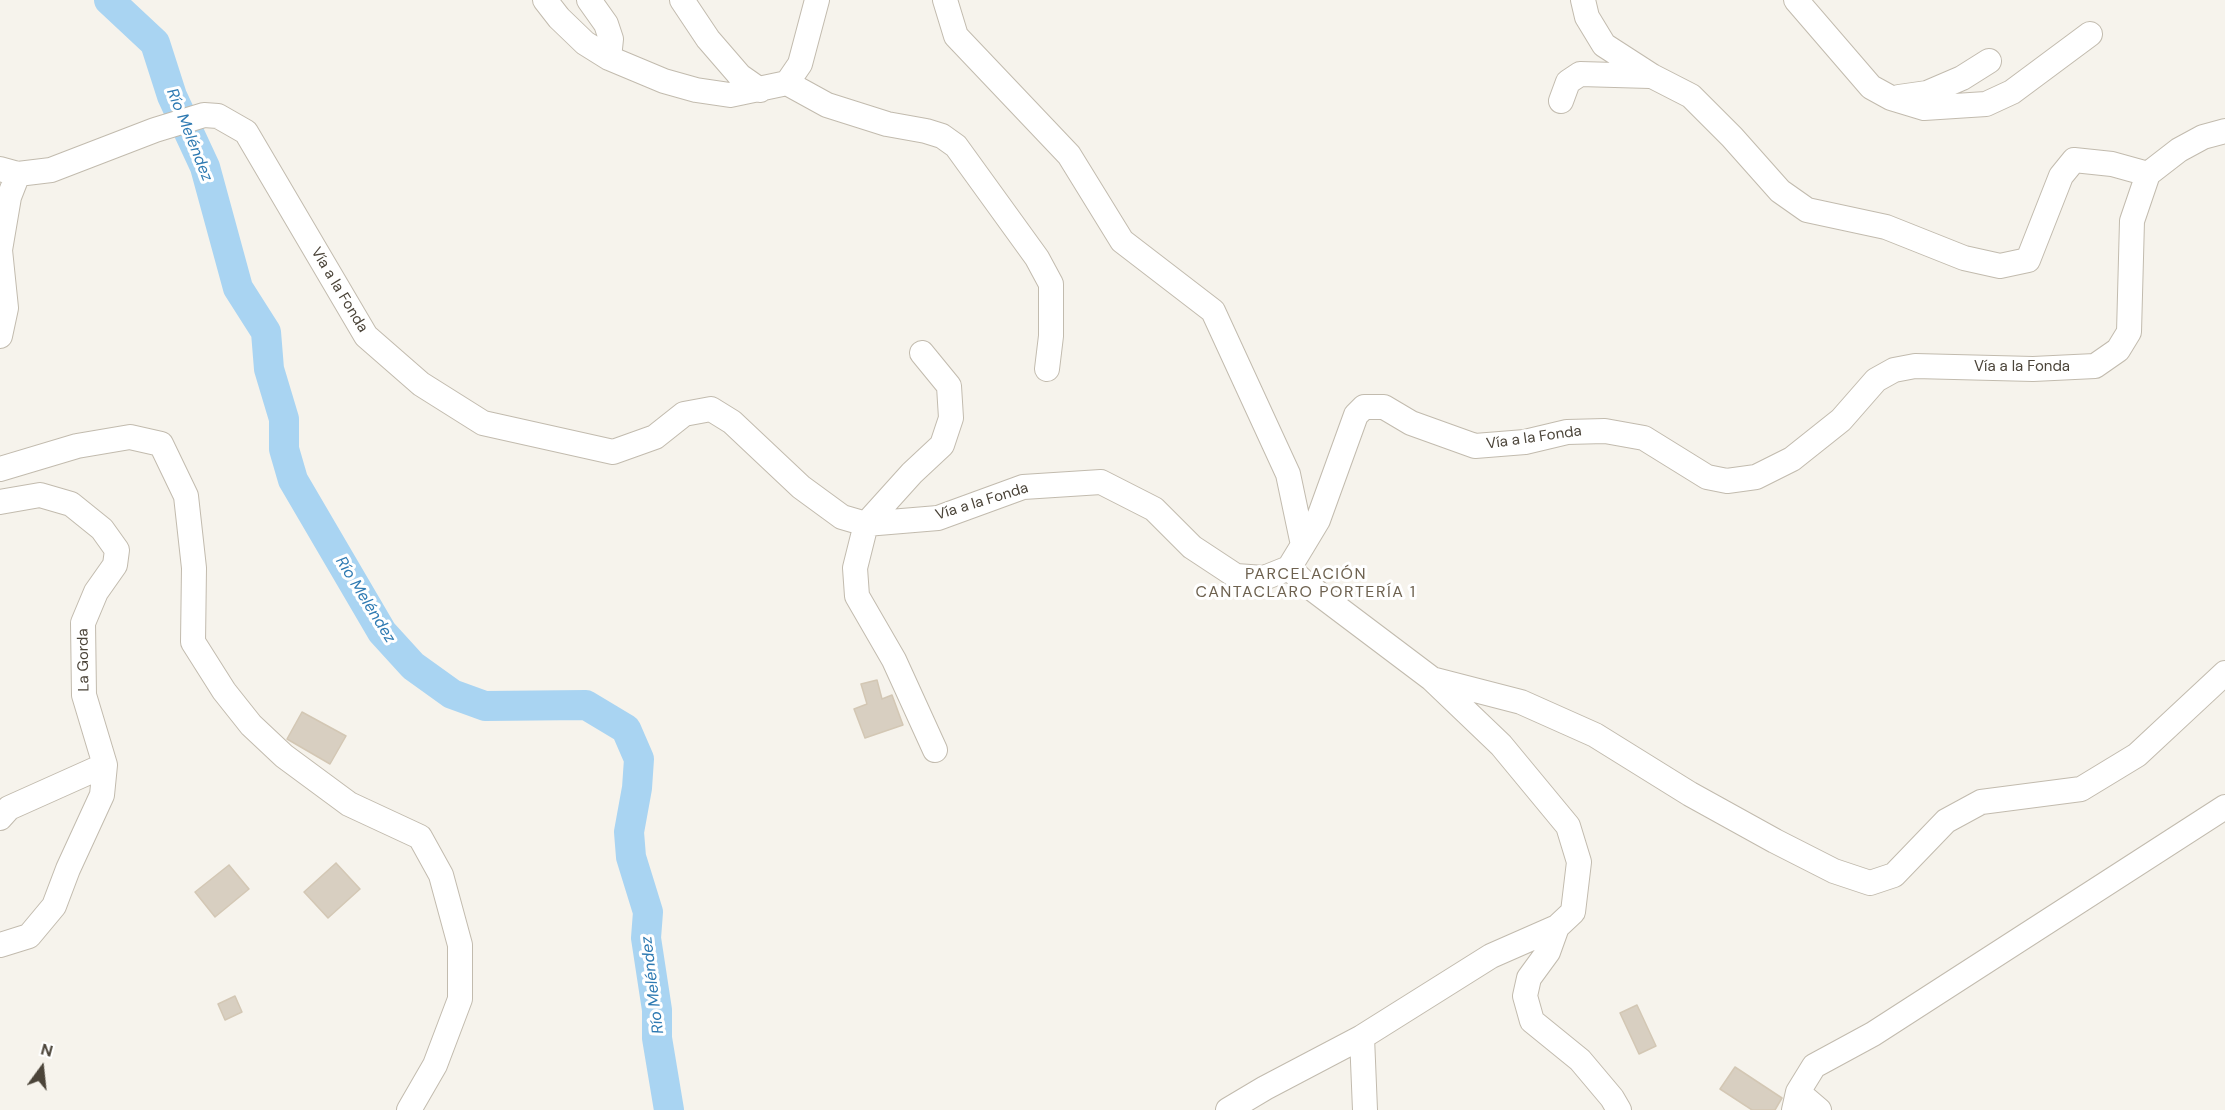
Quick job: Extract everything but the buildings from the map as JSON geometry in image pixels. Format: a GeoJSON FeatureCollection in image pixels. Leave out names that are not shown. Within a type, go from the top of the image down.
{"type":"FeatureCollection","features":[{"type":"Feature","properties":{"kind":"street"},"geometry":{"type":"LineString","coordinates":[[545,0],[559,18],[585,43],[609,58],[664,81],[696,90],[730,95],[787,84],[827,105],[887,124],[942,136],[956,146],[1037,258],[1051,284],[1051,336],[1047,369]]}},
{"type":"Feature","properties":{"kind":"street"},"geometry":{"type":"LineString","coordinates":[[589,0],[606,24],[611,39],[609,58]]}},
{"type":"Feature","properties":{"kind":"street"},"geometry":{"type":"LineString","coordinates":[[682,0],[708,39],[740,76],[760,90]]}},
{"type":"Feature","properties":{"kind":"street"},"geometry":{"type":"LineString","coordinates":[[787,84],[800,64],[817,0]]}},
{"type":"Feature","properties":{"kind":"street"},"geometry":{"type":"LineString","coordinates":[[945,0],[956,36],[1069,155],[1122,241],[1213,311],[1288,474],[1303,545]]}},
{"type":"Feature","properties":{"kind":"street"},"geometry":{"type":"LineString","coordinates":[[1583,0],[1587,17],[1604,45],[1652,76],[1691,96],[1732,137],[1780,191],[1807,210],[1886,227],[1964,258],[2000,266],[2028,260],[2061,176],[2074,160],[2112,164],[2148,174],[2179,150],[2203,137],[2225,131]]}},
{"type":"Feature","properties":{"kind":"street"},"geometry":{"type":"LineString","coordinates":[[1796,0],[1871,87],[1891,98],[1924,108],[1986,104],[2012,92],[2090,34]]}},
{"type":"Feature","properties":{"kind":"street"},"geometry":{"type":"LineString","coordinates":[[1891,98],[1927,93],[1962,78],[1989,61]]}},
{"type":"Feature","properties":{"kind":"street"},"geometry":{"type":"LineString","coordinates":[[1561,100],[1568,82],[1580,74],[1652,76]]}},
{"type":"Feature","properties":{"kind":"street","name":"Vía a la Fonda"},"geometry":{"type":"LineString","coordinates":[[9,171],[51,170],[155,130],[204,115],[218,116],[246,132],[366,336],[421,384],[483,423],[613,452],[656,437],[684,414],[711,409],[732,422],[801,487],[842,518],[866,524],[938,518],[1023,487],[1101,482],[1154,508],[1192,547],[1236,576],[1264,578],[1289,568],[1318,520],[1356,415],[1364,407],[1384,407],[1411,423],[1475,446],[1525,442],[1567,432],[1605,431],[1644,438],[1707,477],[1727,481],[1756,477],[1792,459],[1840,420],[1876,380],[1894,370],[1915,366],[2033,369],[2095,366],[2118,350],[2129,332],[2132,221],[2148,174]]}},
{"type":"Feature","properties":{"kind":"street"},"geometry":{"type":"LineString","coordinates":[[0,336],[6,308],[0,250],[9,196],[9,171]]}},
{"type":"Feature","properties":{"kind":"street"},"geometry":{"type":"LineString","coordinates":[[922,353],[949,386],[951,418],[942,445],[912,473],[866,524],[855,567],[858,596],[894,660],[934,750]]}},
{"type":"Feature","properties":{"kind":"street"},"geometry":{"type":"LineString","coordinates":[[0,469],[77,446],[130,437],[161,444],[186,496],[194,568],[193,642],[224,691],[250,725],[284,756],[349,804],[420,837],[441,875],[460,945],[460,999],[435,1065],[409,1110]]}},
{"type":"Feature","properties":{"kind":"street","name":"La Gorda"},"geometry":{"type":"LineString","coordinates":[[0,502],[40,495],[71,504],[102,529],[117,550],[115,565],[96,592],[83,623],[84,695],[105,765],[102,795],[68,869],[54,906],[29,936],[0,945]]}},
{"type":"Feature","properties":{"kind":"street"},"geometry":{"type":"LineString","coordinates":[[1228,1110],[1362,1037],[1491,956],[1557,927],[1573,912],[1579,862],[1568,826],[1501,745],[1432,679],[1305,584],[1289,568]]}},
{"type":"Feature","properties":{"kind":"street"},"geometry":{"type":"LineString","coordinates":[[1432,679],[1521,702],[1595,735],[1690,794],[1775,841],[1834,871],[1870,883],[1894,875],[1946,821],[1981,802],[2081,789],[2137,755],[2225,673]]}},
{"type":"Feature","properties":{"kind":"street"},"geometry":{"type":"LineString","coordinates":[[0,818],[9,808],[105,765]]}},
{"type":"Feature","properties":{"kind":"street"},"geometry":{"type":"LineString","coordinates":[[1819,1110],[1796,1101],[1814,1066],[1873,1034],[2225,807]]}},
{"type":"Feature","properties":{"kind":"street"},"geometry":{"type":"LineString","coordinates":[[1557,927],[1548,952],[1530,978],[1527,987],[1525,996],[1532,1021],[1580,1060],[1612,1098],[1619,1110]]}},
{"type":"Feature","properties":{"kind":"street"},"geometry":{"type":"LineString","coordinates":[[1362,1037],[1365,1110]]}},
{"type":"Feature","properties":{"kind":"waterway","name":"Río Meléndez"},"geometry":{"type":"LineString","coordinates":[[109,0],[155,43],[172,96],[205,167],[238,288],[266,332],[269,369],[284,419],[284,449],[293,480],[382,632],[413,666],[452,694],[485,706],[586,705],[626,729],[639,759],[637,788],[629,832],[631,857],[648,912],[646,938],[657,1010],[657,1038],[669,1110]]}},
{"type":"Feature","properties":{"kind":"district","name":"PARCELACIÓN CANTACLARO PORTERÍA 1"},"geometry":{"type":"Point","coordinates":[1306,584]}}]}
